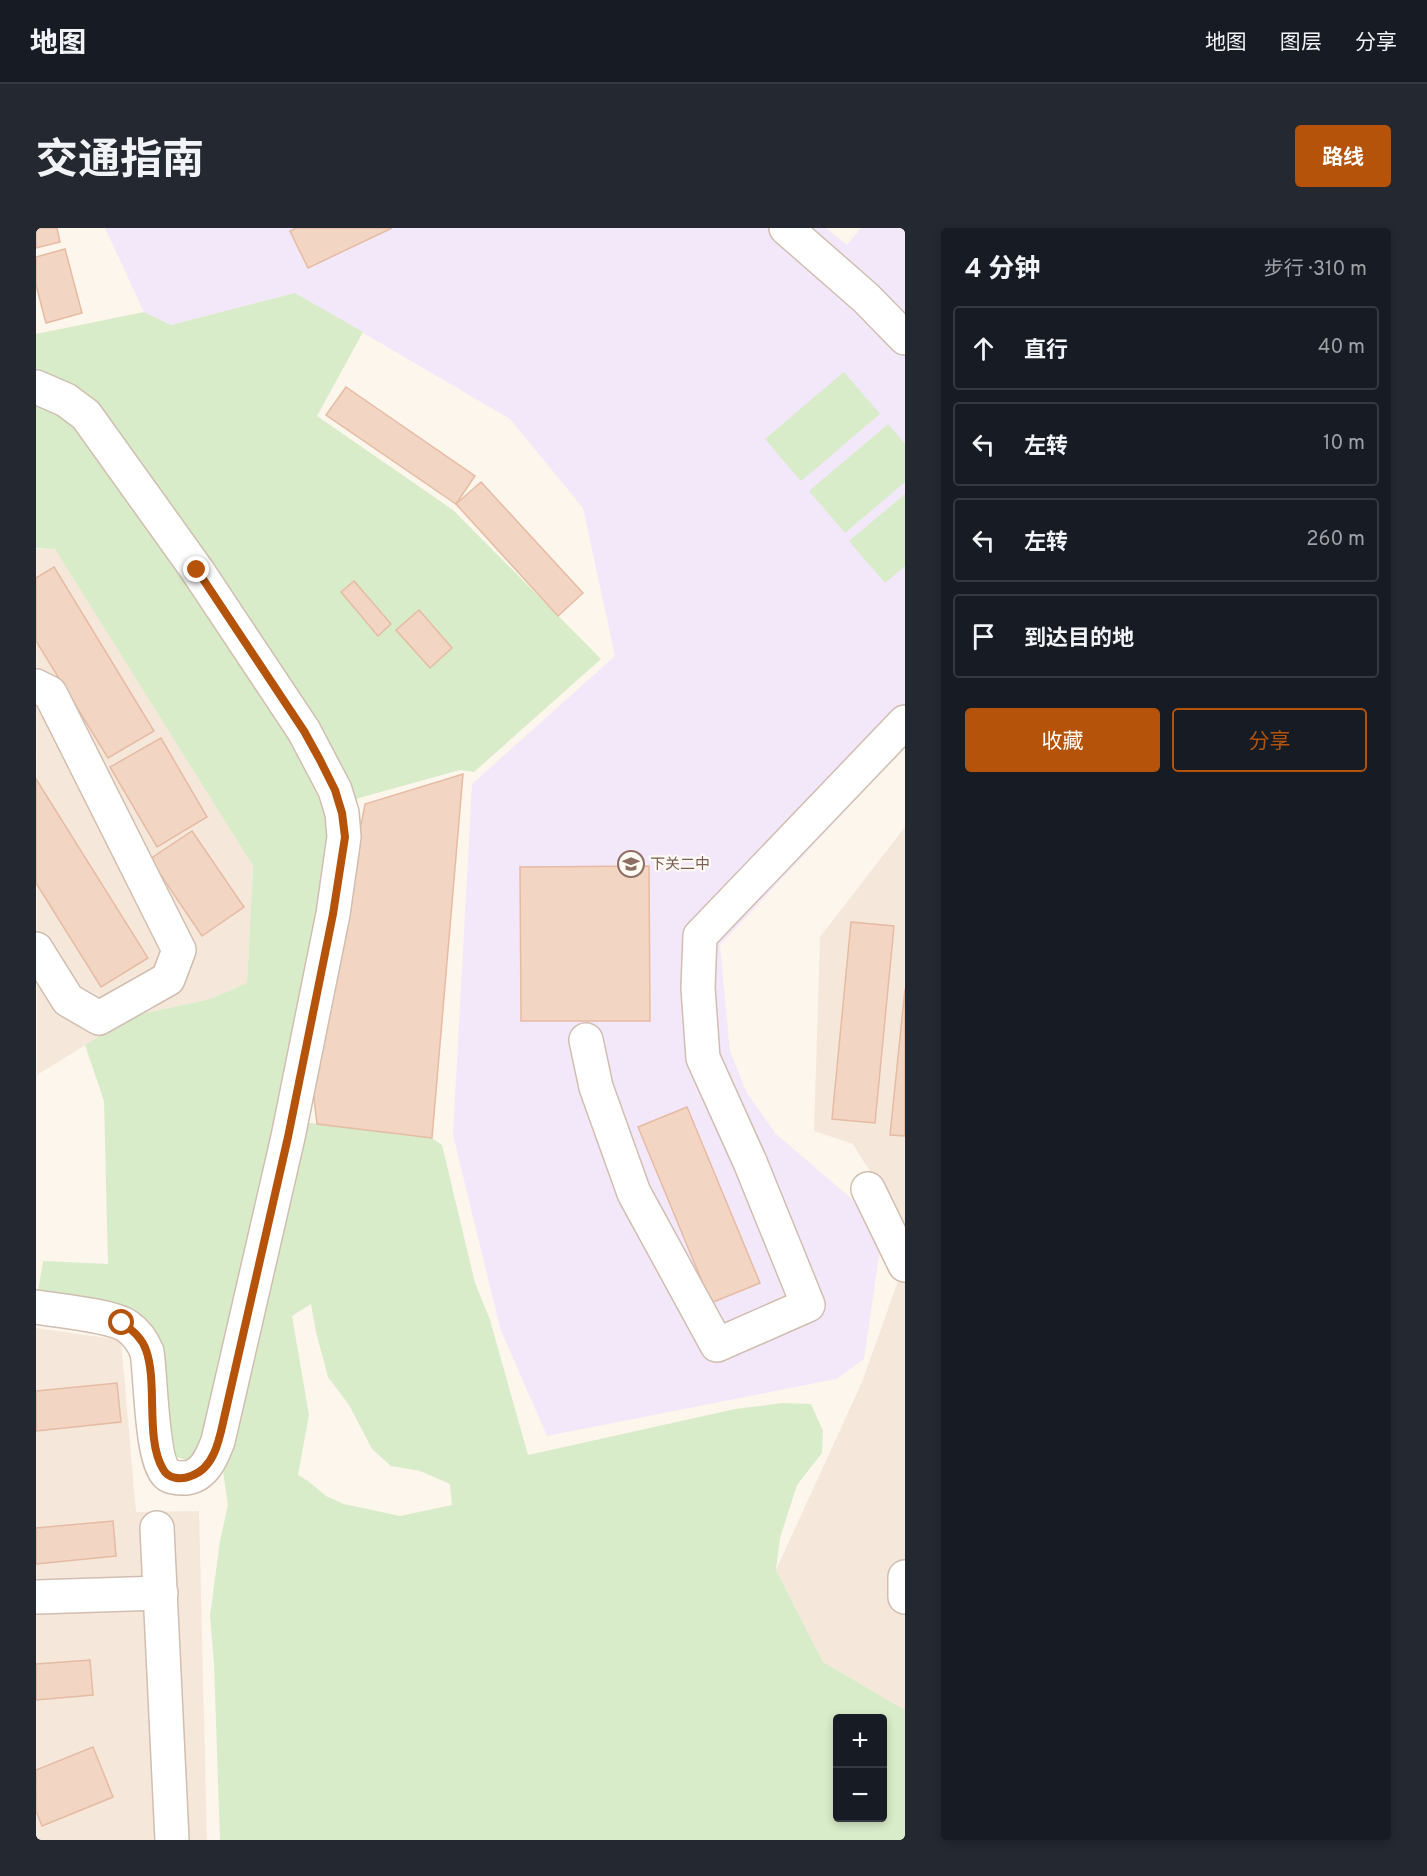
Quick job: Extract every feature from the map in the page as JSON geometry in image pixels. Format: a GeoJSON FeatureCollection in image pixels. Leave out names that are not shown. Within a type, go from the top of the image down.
{"type":"FeatureCollection","features":[{"type":"Feature","properties":{"kind":"street"},"geometry":{"type":"LineString","coordinates":[[786,228],[866,298],[905,338]]}},
{"type":"Feature","properties":{"kind":"street"},"geometry":{"type":"LineString","coordinates":[[36,387],[66,400],[86,416],[197,570],[304,731],[335,790],[342,813],[345,837],[333,914],[288,1137],[218,1442],[205,1467],[185,1478],[172,1477],[163,1469],[156,1448],[147,1352],[134,1331],[122,1323],[106,1319],[36,1307]]}},
{"type":"Feature","properties":{"kind":"street"},"geometry":{"type":"LineString","coordinates":[[36,686],[50,693],[179,950],[168,979],[99,1018],[68,1000],[36,949]]}},
{"type":"Feature","properties":{"kind":"street"},"geometry":{"type":"LineString","coordinates":[[586,1040],[596,1087],[634,1193],[717,1345],[808,1305],[750,1162],[704,1058],[698,988],[700,936],[905,722]]}},
{"type":"Feature","properties":{"kind":"street"},"geometry":{"type":"LineString","coordinates":[[868,1189],[905,1265]]}},
{"type":"Feature","properties":{"kind":"street"},"geometry":{"type":"LineString","coordinates":[[157,1528],[172,1840]]}},
{"type":"Feature","properties":{"kind":"street"},"geometry":{"type":"LineString","coordinates":[[905,1577],[905,1597]]}},
{"type":"Feature","properties":{"kind":"street"},"geometry":{"type":"LineString","coordinates":[[36,1597],[160,1593]]}},
{"type":"Feature","properties":{"kind":"shaded area","name":"下关二中"},"geometry":{"type":"Polygon","coordinates":[[[105,228],[826,228],[847,245],[861,228],[905,228],[905,747],[720,945],[730,1051],[747,1093],[776,1134],[867,1212],[880,1249],[864,1359],[836,1379],[547,1436],[500,1328],[453,1135],[472,784],[615,656],[583,508],[510,419],[295,293],[171,325],[144,312],[105,228]]]}},
{"type":"Feature","properties":{"kind":"shaded area"},"geometry":{"type":"Polygon","coordinates":[[[55,548],[253,866],[247,983],[210,999],[132,1016],[37,1075],[36,549],[55,548]]]}},
{"type":"Feature","properties":{"kind":"shaded area"},"geometry":{"type":"Polygon","coordinates":[[[905,827],[905,1228],[853,1144],[814,1131],[820,937],[905,827]]]}},
{"type":"Feature","properties":{"kind":"shaded area"},"geometry":{"type":"Polygon","coordinates":[[[905,1262],[905,1710],[823,1662],[776,1570],[862,1382],[905,1262]]]}},
{"type":"Feature","properties":{"kind":"shaded area"},"geometry":{"type":"Polygon","coordinates":[[[36,1328],[121,1340],[136,1512],[199,1511],[207,1840],[36,1840],[36,1328]]]}},
{"type":"Feature","properties":{"kind":"green space"},"geometry":{"type":"Polygon","coordinates":[[[295,293],[363,332],[317,416],[453,510],[601,659],[474,772],[460,770],[359,798],[332,818],[335,851],[281,1117],[317,1124],[432,1138],[442,1145],[475,1283],[490,1320],[528,1455],[735,1409],[783,1403],[811,1404],[823,1431],[822,1453],[797,1485],[780,1538],[776,1570],[823,1662],[905,1710],[905,1840],[220,1840],[214,1663],[210,1616],[220,1541],[228,1505],[223,1471],[173,1456],[165,1362],[149,1321],[132,1314],[37,1298],[43,1261],[108,1264],[104,1101],[85,1045],[132,1016],[210,999],[247,983],[253,866],[55,549],[36,548],[36,334],[144,312],[171,325],[295,293]],[[311,1304],[292,1316],[309,1415],[298,1475],[326,1496],[344,1504],[400,1516],[452,1505],[450,1484],[420,1471],[391,1466],[372,1449],[349,1405],[328,1377],[311,1304]]]}},
{"type":"Feature","properties":{"kind":"green space"},"geometry":{"type":"Polygon","coordinates":[[[844,372],[880,414],[801,481],[765,439],[844,372]]]}},
{"type":"Feature","properties":{"kind":"green space"},"geometry":{"type":"Polygon","coordinates":[[[888,424],[905,444],[905,482],[845,533],[809,491],[888,424]]]}},
{"type":"Feature","properties":{"kind":"green space"},"geometry":{"type":"Polygon","coordinates":[[[905,494],[905,566],[885,583],[849,541],[905,494]]]}},
{"type":"Feature","properties":{"kind":"building"},"geometry":{"type":"Polygon","coordinates":[[[36,228],[57,228],[60,242],[36,248],[36,228]]]}},
{"type":"Feature","properties":{"kind":"building"},"geometry":{"type":"Polygon","coordinates":[[[296,228],[392,228],[308,268],[290,231],[296,228]]]}},
{"type":"Feature","properties":{"kind":"building"},"geometry":{"type":"Polygon","coordinates":[[[65,249],[82,313],[46,323],[36,285],[36,257],[65,249]]]}},
{"type":"Feature","properties":{"kind":"building"},"geometry":{"type":"Polygon","coordinates":[[[346,387],[475,476],[456,504],[326,415],[346,387]]]}},
{"type":"Feature","properties":{"kind":"building"},"geometry":{"type":"Polygon","coordinates":[[[481,482],[583,593],[558,616],[456,504],[481,482]]]}},
{"type":"Feature","properties":{"kind":"building"},"geometry":{"type":"Polygon","coordinates":[[[54,567],[154,731],[108,758],[36,641],[36,578],[54,567]]]}},
{"type":"Feature","properties":{"kind":"building"},"geometry":{"type":"Polygon","coordinates":[[[354,581],[391,624],[378,636],[341,592],[354,581]]]}},
{"type":"Feature","properties":{"kind":"building"},"geometry":{"type":"Polygon","coordinates":[[[419,610],[452,648],[430,668],[396,630],[419,610]]]}},
{"type":"Feature","properties":{"kind":"building"},"geometry":{"type":"Polygon","coordinates":[[[161,738],[207,817],[157,847],[110,767],[161,738]]]}},
{"type":"Feature","properties":{"kind":"building"},"geometry":{"type":"Polygon","coordinates":[[[463,774],[432,1138],[317,1124],[312,1081],[365,804],[463,774]]]}},
{"type":"Feature","properties":{"kind":"building"},"geometry":{"type":"Polygon","coordinates":[[[36,779],[148,958],[101,987],[36,883],[36,779]]]}},
{"type":"Feature","properties":{"kind":"building"},"geometry":{"type":"Polygon","coordinates":[[[192,831],[244,907],[202,936],[150,859],[192,831]]]}},
{"type":"Feature","properties":{"kind":"building"},"geometry":{"type":"Polygon","coordinates":[[[649,866],[650,1021],[521,1021],[520,867],[649,866]]]}},
{"type":"Feature","properties":{"kind":"building"},"geometry":{"type":"Polygon","coordinates":[[[851,922],[894,926],[875,1123],[832,1119],[851,922]]]}},
{"type":"Feature","properties":{"kind":"building"},"geometry":{"type":"Polygon","coordinates":[[[905,989],[905,1136],[890,1135],[905,989]]]}},
{"type":"Feature","properties":{"kind":"building"},"geometry":{"type":"Polygon","coordinates":[[[687,1107],[760,1283],[711,1303],[638,1127],[687,1107]]]}},
{"type":"Feature","properties":{"kind":"building"},"geometry":{"type":"Polygon","coordinates":[[[117,1383],[121,1422],[36,1431],[36,1391],[117,1383]]]}},
{"type":"Feature","properties":{"kind":"building"},"geometry":{"type":"Polygon","coordinates":[[[113,1521],[116,1556],[36,1564],[36,1528],[113,1521]]]}},
{"type":"Feature","properties":{"kind":"building"},"geometry":{"type":"Polygon","coordinates":[[[90,1660],[93,1695],[36,1700],[36,1664],[90,1660]]]}},
{"type":"Feature","properties":{"kind":"building"},"geometry":{"type":"Polygon","coordinates":[[[93,1747],[113,1797],[42,1826],[36,1811],[36,1770],[93,1747]]]}},
{"type":"Feature","properties":{"kind":"place","name":"下关二中"},"geometry":{"type":"Point","coordinates":[631,864]}},
{"type":"Feature","properties":{"kind":"route"},"geometry":{"type":"LineString","coordinates":[[122,1323],[138,1335],[147,1352],[159,1461],[163,1469],[172,1477],[185,1478],[194,1475],[205,1467],[214,1453],[225,1414],[288,1137],[333,914],[345,837],[342,813],[335,790],[304,731],[197,570]]}}]}
